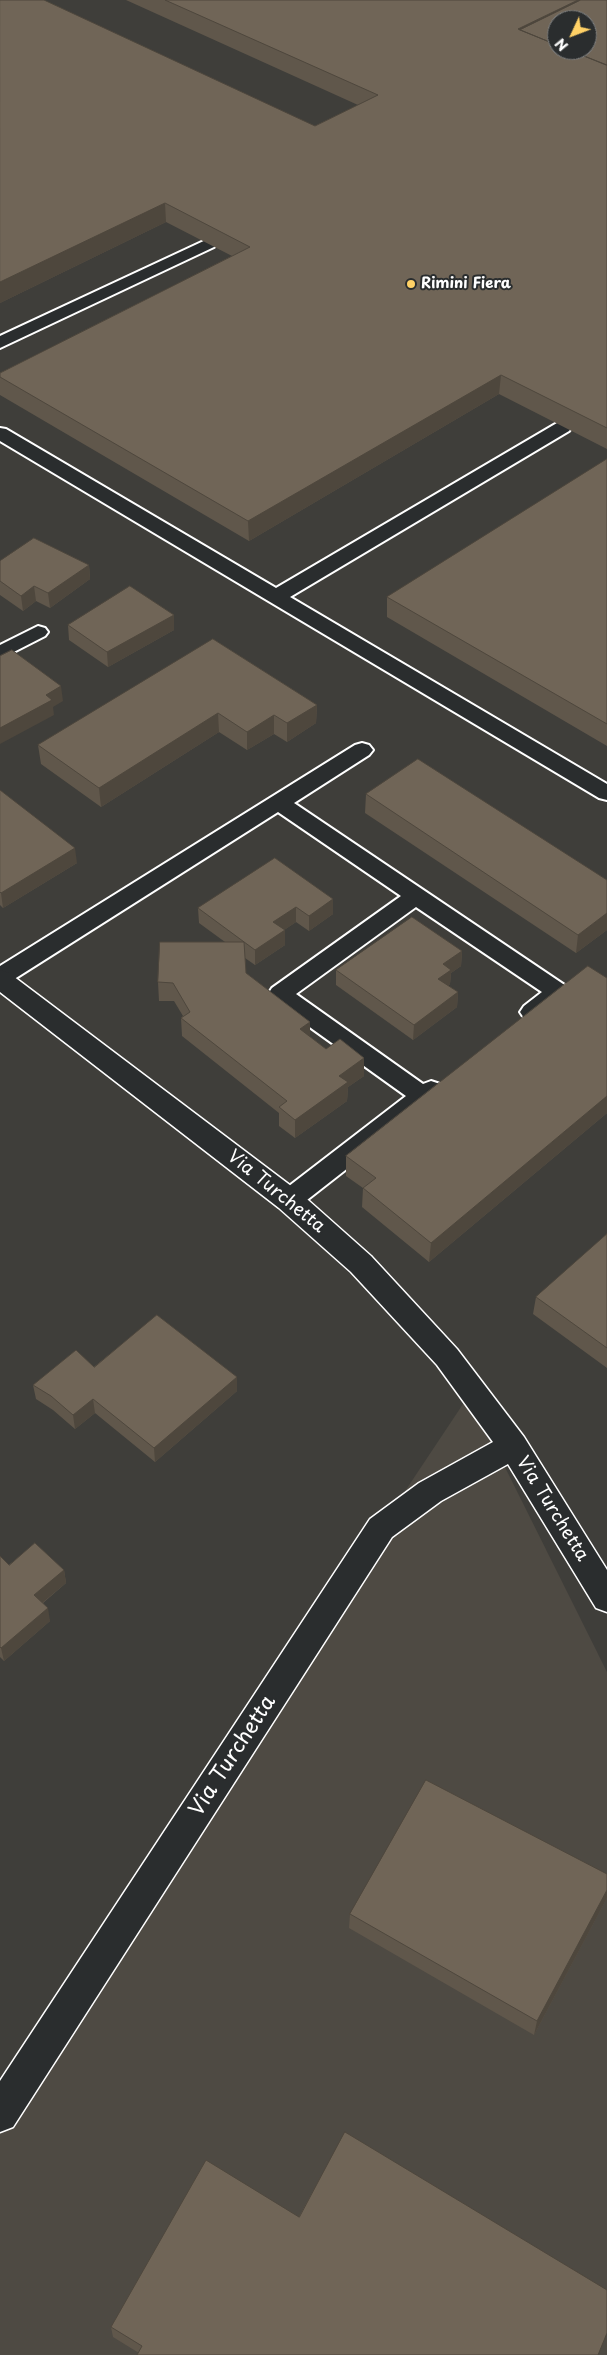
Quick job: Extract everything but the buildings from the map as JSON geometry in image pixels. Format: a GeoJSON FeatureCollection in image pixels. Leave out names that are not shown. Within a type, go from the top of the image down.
{"type":"FeatureCollection","features":[{"type":"Feature","properties":{"kind":"street","name":"Via Turchetta"},"geometry":{"type":"LineString","coordinates":[[0,978],[289,1200],[361,1264],[447,1357],[513,1446],[607,1598]]}},
{"type":"Feature","properties":{"kind":"street","name":"Via Turchetta"},"geometry":{"type":"LineString","coordinates":[[0,2114],[380,1528],[430,1492],[513,1446]]}},
{"type":"Feature","properties":{"kind":"lane"},"geometry":{"type":"LineString","coordinates":[[0,343],[208,244]]}},
{"type":"Feature","properties":{"kind":"lane"},"geometry":{"type":"LineString","coordinates":[[276,597],[563,427]]}},
{"type":"Feature","properties":{"kind":"lane"},"geometry":{"type":"LineString","coordinates":[[0,433],[607,793]]}},
{"type":"Feature","properties":{"kind":"lane"},"geometry":{"type":"LineString","coordinates":[[0,653],[38,632]]}},
{"type":"Feature","properties":{"kind":"lane"},"geometry":{"type":"LineString","coordinates":[[0,978],[362,750]]}},
{"type":"Feature","properties":{"kind":"lane"},"geometry":{"type":"LineString","coordinates":[[278,802],[558,992],[513,1026]]}},
{"type":"Feature","properties":{"kind":"lane"},"geometry":{"type":"LineString","coordinates":[[416,896],[280,994],[423,1096]]}},
{"type":"Feature","properties":{"kind":"lane"},"geometry":{"type":"LineString","coordinates":[[289,1200],[446,1078]]}},
{"type":"Feature","properties":{"kind":"shaded area"},"geometry":{"type":"Polygon","coordinates":[[[469,1395],[607,1672],[607,2355],[0,2355],[0,2100],[469,1395]]]}},
{"type":"Feature","properties":{"kind":"place","name":"Rimini Fiera"},"geometry":{"type":"Point","coordinates":[411,284]}}]}
